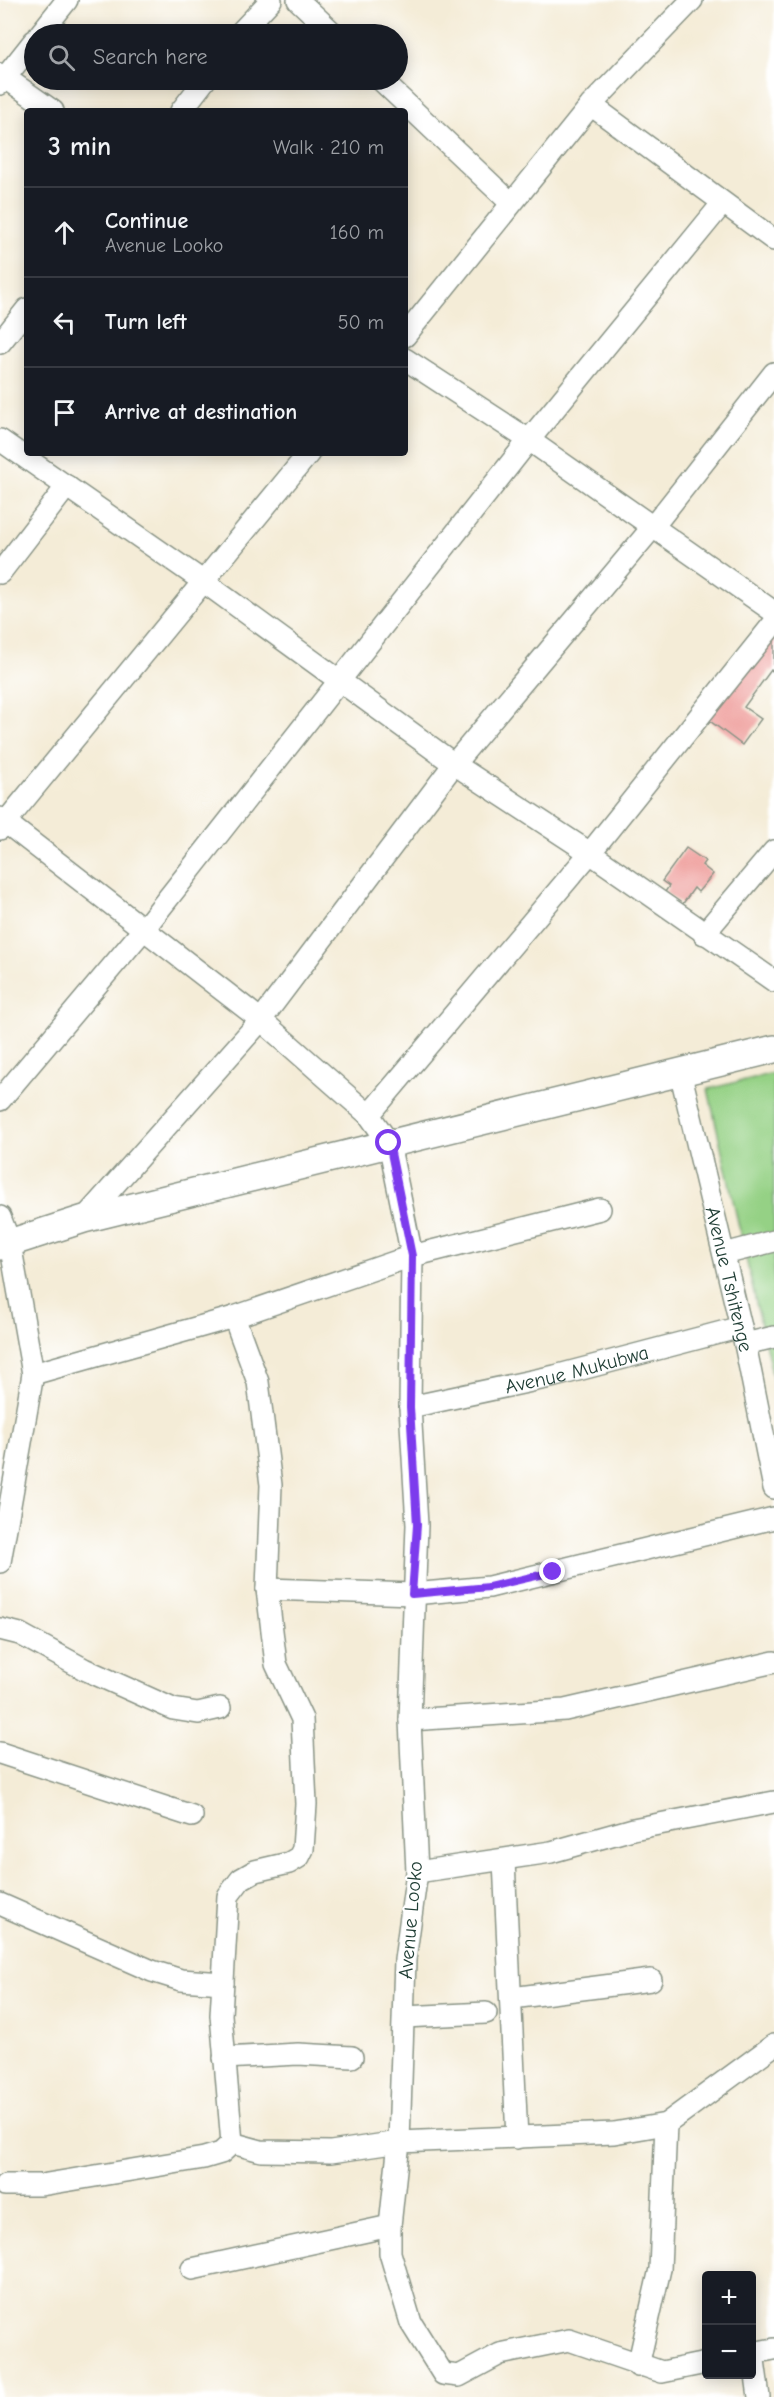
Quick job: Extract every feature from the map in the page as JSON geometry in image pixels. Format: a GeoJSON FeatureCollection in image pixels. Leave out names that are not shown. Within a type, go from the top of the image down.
{"type":"FeatureCollection","features":[{"type":"Feature","properties":{"kind":"street"},"geometry":{"type":"LineString","coordinates":[[48,24],[67,0]]}},
{"type":"Feature","properties":{"kind":"street"},"geometry":{"type":"LineString","coordinates":[[248,24],[271,0]]}},
{"type":"Feature","properties":{"kind":"street"},"geometry":{"type":"LineString","coordinates":[[298,0],[323,24]]}},
{"type":"Feature","properties":{"kind":"street"},"geometry":{"type":"LineString","coordinates":[[408,332],[591,105],[692,0]]}},
{"type":"Feature","properties":{"kind":"street"},"geometry":{"type":"LineString","coordinates":[[24,53],[2,78],[48,108]]}},
{"type":"Feature","properties":{"kind":"street"},"geometry":{"type":"LineString","coordinates":[[183,108],[197,90]]}},
{"type":"Feature","properties":{"kind":"street"},"geometry":{"type":"LineString","coordinates":[[392,90],[511,203]]}},
{"type":"Feature","properties":{"kind":"street"},"geometry":{"type":"LineString","coordinates":[[591,105],[722,204],[774,240]]}},
{"type":"Feature","properties":{"kind":"street"},"geometry":{"type":"LineString","coordinates":[[0,1100],[143,930],[529,440],[722,204]]}},
{"type":"Feature","properties":{"kind":"street"},"geometry":{"type":"LineString","coordinates":[[0,343],[24,313]]}},
{"type":"Feature","properties":{"kind":"street"},"geometry":{"type":"LineString","coordinates":[[408,361],[529,440],[774,612]]}},
{"type":"Feature","properties":{"kind":"street"},"geometry":{"type":"LineString","coordinates":[[84,1219],[261,1020],[454,764],[652,528],[774,373]]}},
{"type":"Feature","properties":{"kind":"street"},"geometry":{"type":"LineString","coordinates":[[0,440],[204,582],[454,764],[590,853],[774,981]]}},
{"type":"Feature","properties":{"kind":"street"},"geometry":{"type":"LineString","coordinates":[[307,456],[2,823],[261,1020],[369,1115],[389,1143]]}},
{"type":"Feature","properties":{"kind":"street"},"geometry":{"type":"LineString","coordinates":[[0,573],[67,486]]}},
{"type":"Feature","properties":{"kind":"street"},"geometry":{"type":"LineString","coordinates":[[369,1115],[590,853],[774,623]]}},
{"type":"Feature","properties":{"kind":"street"},"geometry":{"type":"LineString","coordinates":[[704,934],[774,851]]}},
{"type":"Feature","properties":{"kind":"street"},"geometry":{"type":"LineString","coordinates":[[5,1244],[84,1219],[774,1049]]}},
{"type":"Feature","properties":{"kind":"street","name":"Avenue Tshitenge"},"geometry":{"type":"LineString","coordinates":[[680,1071],[743,1336],[771,1464],[774,1488]]}},
{"type":"Feature","properties":{"kind":"street","name":"Avenue Looko"},"geometry":{"type":"LineString","coordinates":[[389,1143],[412,1256],[410,1407],[417,1525],[412,1594],[410,1720],[417,1872],[405,1960],[399,2142],[390,2226],[390,2253],[411,2323],[443,2374],[459,2376],[500,2354],[569,2340],[616,2354],[638,2366],[662,2372],[702,2364]]}},
{"type":"Feature","properties":{"kind":"street"},"geometry":{"type":"LineString","coordinates":[[33,1374],[234,1317],[412,1256],[600,1209]]}},
{"type":"Feature","properties":{"kind":"street"},"geometry":{"type":"LineString","coordinates":[[0,1217],[33,1374],[5,1510],[0,1562]]}},
{"type":"Feature","properties":{"kind":"street"},"geometry":{"type":"LineString","coordinates":[[724,1254],[774,1241]]}},
{"type":"Feature","properties":{"kind":"street"},"geometry":{"type":"LineString","coordinates":[[232,2143],[224,2058],[223,1983],[228,1896],[241,1879],[255,1871],[289,1863],[298,1857],[303,1849],[306,1804],[302,1719],[276,1664],[267,1589],[271,1485],[258,1382],[234,1317]]}},
{"type":"Feature","properties":{"kind":"street","name":"Avenue Mukubwa"},"geometry":{"type":"LineString","coordinates":[[410,1407],[743,1336],[774,1337]]}},
{"type":"Feature","properties":{"kind":"street"},"geometry":{"type":"LineString","coordinates":[[267,1589],[412,1594],[489,1587],[774,1518]]}},
{"type":"Feature","properties":{"kind":"street"},"geometry":{"type":"LineString","coordinates":[[0,1629],[20,1634],[84,1669],[173,1709],[198,1713],[220,1708]]}},
{"type":"Feature","properties":{"kind":"street"},"geometry":{"type":"LineString","coordinates":[[410,1720],[565,1710],[774,1662]]}},
{"type":"Feature","properties":{"kind":"street"},"geometry":{"type":"LineString","coordinates":[[0,1753],[192,1816]]}},
{"type":"Feature","properties":{"kind":"street"},"geometry":{"type":"LineString","coordinates":[[417,1872],[504,1861],[551,1852],[633,1829],[774,1802]]}},
{"type":"Feature","properties":{"kind":"street"},"geometry":{"type":"LineString","coordinates":[[504,1861],[517,2138]]}},
{"type":"Feature","properties":{"kind":"street"},"geometry":{"type":"LineString","coordinates":[[0,1904],[152,1971],[181,1980],[223,1983]]}},
{"type":"Feature","properties":{"kind":"street"},"geometry":{"type":"LineString","coordinates":[[512,1998],[651,1980]]}},
{"type":"Feature","properties":{"kind":"street"},"geometry":{"type":"LineString","coordinates":[[404,2017],[486,2013]]}},
{"type":"Feature","properties":{"kind":"street"},"geometry":{"type":"LineString","coordinates":[[232,2143],[261,2151],[331,2152],[399,2142],[614,2133],[666,2124],[774,2045]]}},
{"type":"Feature","properties":{"kind":"street"},"geometry":{"type":"LineString","coordinates":[[224,2058],[298,2054],[352,2057]]}},
{"type":"Feature","properties":{"kind":"street"},"geometry":{"type":"LineString","coordinates":[[638,2366],[660,2269],[666,2124]]}},
{"type":"Feature","properties":{"kind":"street"},"geometry":{"type":"LineString","coordinates":[[5,2185],[41,2185],[204,2158],[221,2153],[232,2143]]}},
{"type":"Feature","properties":{"kind":"street"},"geometry":{"type":"LineString","coordinates":[[192,2269],[390,2226]]}},
{"type":"Feature","properties":{"kind":"street"},"geometry":{"type":"LineString","coordinates":[[756,2352],[774,2349]]}},
{"type":"Feature","properties":{"kind":"street"},"geometry":{"type":"LineString","coordinates":[[756,2378],[759,2397]]}},
{"type":"Feature","properties":{"kind":"green space"},"geometry":{"type":"Polygon","coordinates":[[[774,1073],[774,1383],[708,1089],[774,1073]]]}},
{"type":"Feature","properties":{"kind":"building"},"geometry":{"type":"Polygon","coordinates":[[[774,630],[774,672],[771,670],[744,707],[761,719],[742,745],[706,718],[774,630]]]}},
{"type":"Feature","properties":{"kind":"building"},"geometry":{"type":"Polygon","coordinates":[[[686,848],[705,861],[702,865],[713,874],[698,892],[694,888],[682,905],[665,892],[669,886],[662,881],[686,848]]]}},
{"type":"Feature","properties":{"kind":"route"},"geometry":{"type":"LineString","coordinates":[[389,1143],[412,1256],[410,1407],[417,1525],[412,1594],[489,1587],[553,1572]]}}]}
